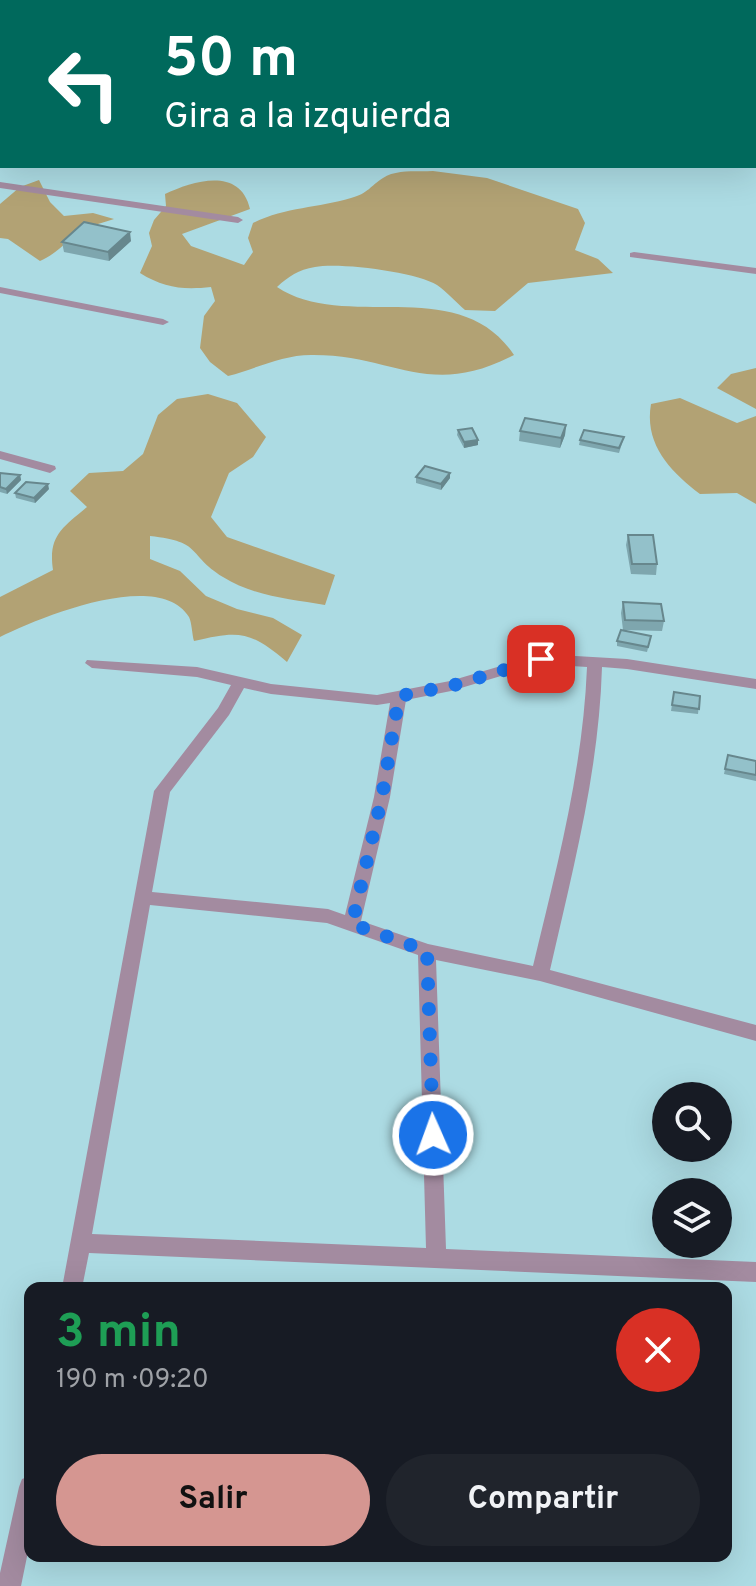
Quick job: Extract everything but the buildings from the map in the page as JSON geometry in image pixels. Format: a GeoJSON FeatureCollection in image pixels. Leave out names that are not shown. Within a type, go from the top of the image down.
{"type":"FeatureCollection","features":[{"type":"Feature","properties":{"kind":"street"},"geometry":{"type":"LineString","coordinates":[[0,185],[238,220]]}},
{"type":"Feature","properties":{"kind":"street"},"geometry":{"type":"LineString","coordinates":[[634,255],[756,271]]}},
{"type":"Feature","properties":{"kind":"street"},"geometry":{"type":"LineString","coordinates":[[0,290],[163,322]]}},
{"type":"Feature","properties":{"kind":"street"},"geometry":{"type":"LineString","coordinates":[[0,455],[50,469]]}},
{"type":"Feature","properties":{"kind":"street"},"geometry":{"type":"LineString","coordinates":[[92,663],[197,672],[271,689],[377,700],[451,686],[541,659],[595,662],[756,684]]}},
{"type":"Feature","properties":{"kind":"street"},"geometry":{"type":"LineString","coordinates":[[540,974],[577,819],[595,720],[595,662]]}},
{"type":"Feature","properties":{"kind":"street"},"geometry":{"type":"LineString","coordinates":[[73,1282],[162,791],[224,711],[240,682]]}},
{"type":"Feature","properties":{"kind":"street"},"geometry":{"type":"LineString","coordinates":[[352,924],[382,797],[399,696]]}},
{"type":"Feature","properties":{"kind":"street"},"geometry":{"type":"LineString","coordinates":[[143,898],[261,907],[328,916],[427,951],[540,974],[756,1033]]}},
{"type":"Feature","properties":{"kind":"street"},"geometry":{"type":"LineString","coordinates":[[427,951],[436,1257]]}},
{"type":"Feature","properties":{"kind":"street"},"geometry":{"type":"LineString","coordinates":[[81,1243],[756,1272]]}},
{"type":"Feature","properties":{"kind":"street"},"geometry":{"type":"LineString","coordinates":[[9,1586],[24,1515]]}},
{"type":"Feature","properties":{"kind":"shaded area"},"geometry":{"type":"Polygon","coordinates":[[[433,171],[487,178],[578,209],[585,223],[575,250],[598,259],[613,273],[528,283],[495,311],[465,310],[437,285],[396,272],[359,267],[309,268],[294,274],[277,287],[305,300],[335,305],[433,309],[463,316],[491,330],[514,355],[484,368],[434,375],[366,361],[311,355],[279,360],[228,376],[210,362],[200,348],[204,316],[215,301],[211,287],[174,287],[140,273],[152,246],[149,233],[154,220],[166,206],[165,194],[189,185],[214,180],[226,182],[245,195],[250,209],[182,234],[191,246],[244,265],[253,252],[248,238],[253,223],[277,214],[357,196],[394,173],[433,171]]]}},
{"type":"Feature","properties":{"kind":"shaded area"},"geometry":{"type":"Polygon","coordinates":[[[39,180],[50,202],[64,216],[93,213],[114,219],[80,231],[40,261],[8,239],[0,238],[0,204],[20,187],[39,180]]]}},
{"type":"Feature","properties":{"kind":"shaded area"},"geometry":{"type":"Polygon","coordinates":[[[756,368],[756,409],[717,388],[731,374],[756,368]]]}},
{"type":"Feature","properties":{"kind":"shaded area"},"geometry":{"type":"Polygon","coordinates":[[[208,394],[237,403],[266,437],[253,457],[229,473],[211,517],[227,537],[335,575],[325,605],[247,589],[211,569],[193,550],[179,542],[150,536],[150,559],[180,571],[206,596],[237,609],[273,618],[302,635],[287,662],[263,644],[244,636],[223,635],[194,641],[189,617],[174,603],[152,597],[126,597],[69,609],[0,637],[0,597],[53,570],[55,541],[70,521],[87,507],[70,491],[89,473],[123,471],[143,454],[158,415],[177,399],[208,394]]]}},
{"type":"Feature","properties":{"kind":"shaded area"},"geometry":{"type":"Polygon","coordinates":[[[680,398],[737,423],[756,416],[756,504],[737,493],[700,494],[669,466],[651,432],[651,404],[680,398]]]}},
{"type":"Feature","properties":{"kind":"route"},"geometry":{"type":"LineString","coordinates":[[433,1135],[427,951],[352,924],[382,797],[391,730],[399,696],[451,686],[541,659]]}}]}
